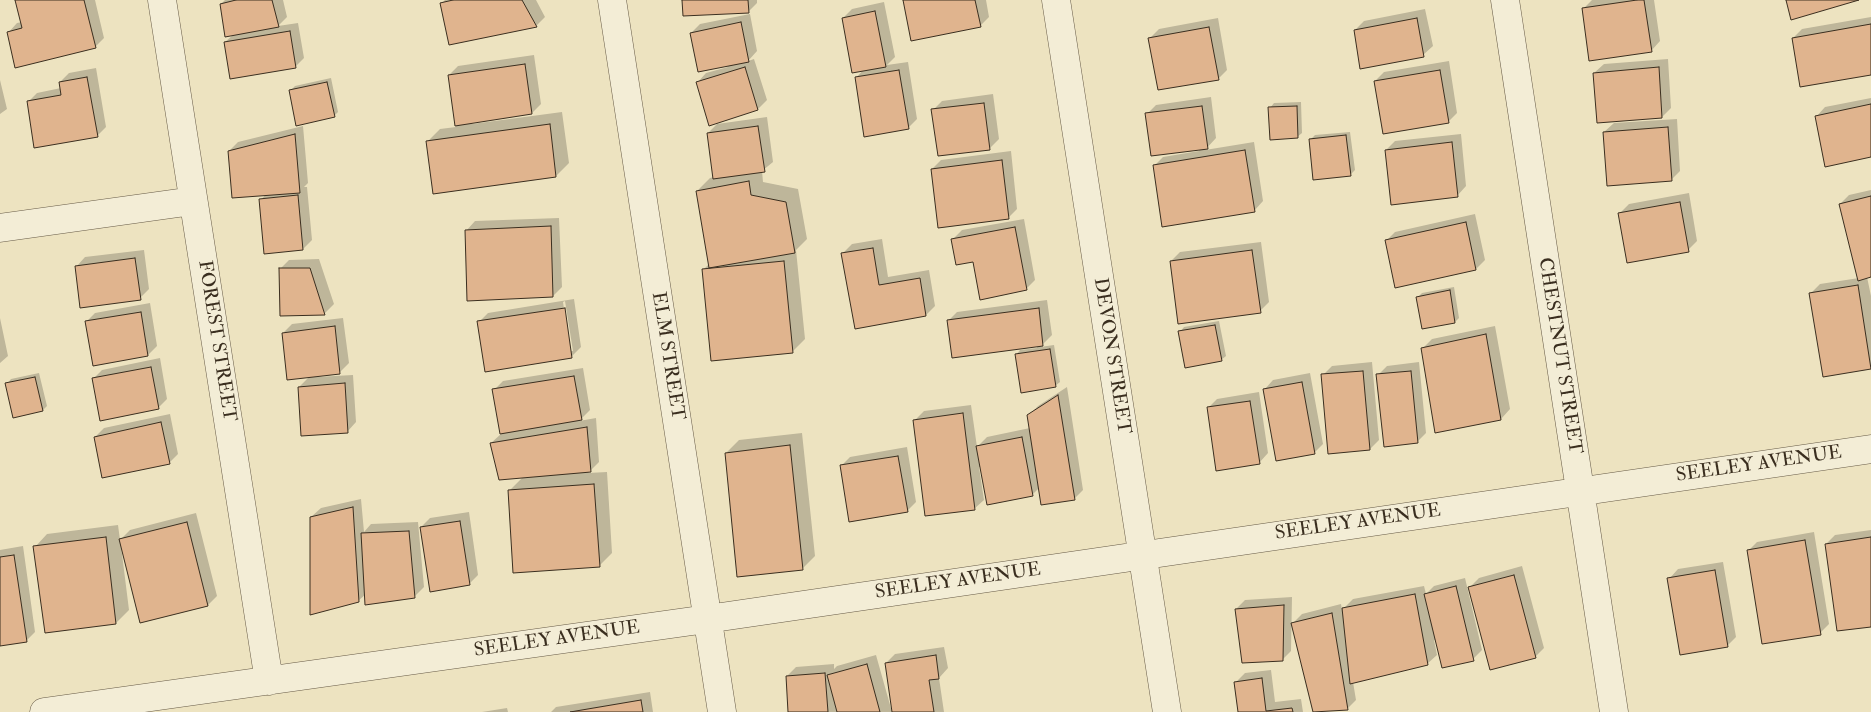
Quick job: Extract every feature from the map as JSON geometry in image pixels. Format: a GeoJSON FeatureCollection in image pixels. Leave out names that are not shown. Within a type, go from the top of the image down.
{"type":"FeatureCollection","features":[{"type":"Feature","properties":{"kind":"street","name":"FOREST STREET"},"geometry":{"type":"LineString","coordinates":[[162,0],[270,682]]}},
{"type":"Feature","properties":{"kind":"street","name":"ELM STREET"},"geometry":{"type":"LineString","coordinates":[[612,0],[722,712]]}},
{"type":"Feature","properties":{"kind":"street","name":"DEVON STREET"},"geometry":{"type":"LineString","coordinates":[[1056,0],[1167,712]]}},
{"type":"Feature","properties":{"kind":"street","name":"CHESTNUT STREET"},"geometry":{"type":"LineString","coordinates":[[1505,0],[1614,712]]}},
{"type":"Feature","properties":{"kind":"street"},"geometry":{"type":"LineString","coordinates":[[0,228],[193,201]]}},
{"type":"Feature","properties":{"kind":"street","name":"SEELEY AVENUE"},"geometry":{"type":"LineString","coordinates":[[44,712],[184,702],[270,682],[1871,449]]}},
{"type":"Feature","properties":{"kind":"building"},"geometry":{"type":"Polygon","coordinates":[[[15,0],[84,0],[96,48],[15,68],[7,32],[22,28],[15,0]]]}},
{"type":"Feature","properties":{"kind":"building"},"geometry":{"type":"Polygon","coordinates":[[[236,0],[272,0],[279,27],[225,37],[220,4],[236,0]]]}},
{"type":"Feature","properties":{"kind":"building"},"geometry":{"type":"Polygon","coordinates":[[[453,0],[522,0],[537,27],[449,45],[440,3],[453,0]]]}},
{"type":"Feature","properties":{"kind":"building"},"geometry":{"type":"Polygon","coordinates":[[[682,0],[748,0],[749,13],[683,16],[682,0]]]}},
{"type":"Feature","properties":{"kind":"building"},"geometry":{"type":"Polygon","coordinates":[[[903,0],[975,0],[981,27],[911,41],[903,0]]]}},
{"type":"Feature","properties":{"kind":"building"},"geometry":{"type":"Polygon","coordinates":[[[1644,0],[1652,52],[1589,61],[1582,8],[1644,0]]]}},
{"type":"Feature","properties":{"kind":"building"},"geometry":{"type":"Polygon","coordinates":[[[1786,0],[1859,0],[1791,20],[1786,0]]]}},
{"type":"Feature","properties":{"kind":"building"},"geometry":{"type":"Polygon","coordinates":[[[875,11],[886,67],[852,73],[842,18],[875,11]]]}},
{"type":"Feature","properties":{"kind":"building"},"geometry":{"type":"Polygon","coordinates":[[[1417,18],[1424,57],[1360,69],[1354,30],[1417,18]]]}},
{"type":"Feature","properties":{"kind":"building"},"geometry":{"type":"Polygon","coordinates":[[[741,22],[749,62],[698,72],[690,33],[741,22]]]}},
{"type":"Feature","properties":{"kind":"building"},"geometry":{"type":"Polygon","coordinates":[[[1871,24],[1871,75],[1800,87],[1792,38],[1871,24]]]}},
{"type":"Feature","properties":{"kind":"building"},"geometry":{"type":"Polygon","coordinates":[[[1209,27],[1219,80],[1158,90],[1148,38],[1209,27]]]}},
{"type":"Feature","properties":{"kind":"building"},"geometry":{"type":"Polygon","coordinates":[[[290,31],[296,68],[230,79],[224,42],[290,31]]]}},
{"type":"Feature","properties":{"kind":"building"},"geometry":{"type":"Polygon","coordinates":[[[525,64],[532,114],[455,126],[448,75],[525,64]]]}},
{"type":"Feature","properties":{"kind":"building"},"geometry":{"type":"Polygon","coordinates":[[[745,67],[758,110],[709,126],[696,82],[745,67]]]}},
{"type":"Feature","properties":{"kind":"building"},"geometry":{"type":"Polygon","coordinates":[[[1659,67],[1662,118],[1597,123],[1593,73],[1659,67]]]}},
{"type":"Feature","properties":{"kind":"building"},"geometry":{"type":"Polygon","coordinates":[[[899,70],[909,129],[864,137],[855,77],[899,70]]]}},
{"type":"Feature","properties":{"kind":"building"},"geometry":{"type":"Polygon","coordinates":[[[1440,70],[1449,123],[1383,134],[1374,81],[1440,70]]]}},
{"type":"Feature","properties":{"kind":"building"},"geometry":{"type":"Polygon","coordinates":[[[87,77],[98,137],[34,148],[27,101],[61,95],[59,82],[87,77]]]}},
{"type":"Feature","properties":{"kind":"building"},"geometry":{"type":"Polygon","coordinates":[[[327,82],[335,117],[296,126],[289,90],[327,82]]]}},
{"type":"Feature","properties":{"kind":"building"},"geometry":{"type":"Polygon","coordinates":[[[984,103],[990,150],[938,156],[931,109],[984,103]]]}},
{"type":"Feature","properties":{"kind":"building"},"geometry":{"type":"Polygon","coordinates":[[[1871,104],[1871,157],[1825,167],[1815,116],[1871,104]]]}},
{"type":"Feature","properties":{"kind":"building"},"geometry":{"type":"Polygon","coordinates":[[[1202,106],[1208,149],[1151,156],[1145,113],[1202,106]]]}},
{"type":"Feature","properties":{"kind":"building"},"geometry":{"type":"Polygon","coordinates":[[[1297,106],[1298,138],[1270,140],[1268,107],[1297,106]]]}},
{"type":"Feature","properties":{"kind":"building"},"geometry":{"type":"Polygon","coordinates":[[[550,124],[556,177],[433,194],[426,141],[550,124]]]}},
{"type":"Feature","properties":{"kind":"building"},"geometry":{"type":"Polygon","coordinates":[[[758,126],[765,172],[713,179],[707,133],[758,126]]]}},
{"type":"Feature","properties":{"kind":"building"},"geometry":{"type":"Polygon","coordinates":[[[1668,127],[1672,181],[1607,186],[1603,132],[1668,127]]]}},
{"type":"Feature","properties":{"kind":"building"},"geometry":{"type":"Polygon","coordinates":[[[295,134],[300,193],[232,198],[228,151],[295,134]]]}},
{"type":"Feature","properties":{"kind":"building"},"geometry":{"type":"Polygon","coordinates":[[[1346,135],[1351,176],[1313,180],[1309,139],[1346,135]]]}},
{"type":"Feature","properties":{"kind":"building"},"geometry":{"type":"Polygon","coordinates":[[[1452,142],[1458,197],[1391,205],[1385,150],[1452,142]]]}},
{"type":"Feature","properties":{"kind":"building"},"geometry":{"type":"Polygon","coordinates":[[[1245,150],[1255,212],[1162,227],[1153,165],[1245,150]]]}},
{"type":"Feature","properties":{"kind":"building"},"geometry":{"type":"Polygon","coordinates":[[[1002,160],[1009,219],[938,228],[931,169],[1002,160]]]}},
{"type":"Feature","properties":{"kind":"building"},"geometry":{"type":"Polygon","coordinates":[[[749,181],[751,195],[786,202],[795,253],[709,268],[696,191],[749,181]]]}},
{"type":"Feature","properties":{"kind":"building"},"geometry":{"type":"Polygon","coordinates":[[[298,195],[303,250],[264,254],[259,199],[298,195]]]}},
{"type":"Feature","properties":{"kind":"building"},"geometry":{"type":"Polygon","coordinates":[[[1871,196],[1871,277],[1858,281],[1839,204],[1871,196]]]}},
{"type":"Feature","properties":{"kind":"building"},"geometry":{"type":"Polygon","coordinates":[[[1680,202],[1689,252],[1627,263],[1618,213],[1680,202]]]}},
{"type":"Feature","properties":{"kind":"building"},"geometry":{"type":"Polygon","coordinates":[[[1466,222],[1476,270],[1395,288],[1385,240],[1466,222]]]}},
{"type":"Feature","properties":{"kind":"building"},"geometry":{"type":"Polygon","coordinates":[[[551,226],[553,297],[467,301],[465,230],[551,226]]]}},
{"type":"Feature","properties":{"kind":"building"},"geometry":{"type":"Polygon","coordinates":[[[1015,227],[1027,290],[980,300],[973,262],[956,265],[951,239],[1015,227]]]}},
{"type":"Feature","properties":{"kind":"building"},"geometry":{"type":"Polygon","coordinates":[[[873,248],[879,285],[920,278],[926,316],[855,329],[841,253],[873,248]]]}},
{"type":"Feature","properties":{"kind":"building"},"geometry":{"type":"Polygon","coordinates":[[[1252,250],[1261,313],[1178,324],[1170,261],[1252,250]]]}},
{"type":"Feature","properties":{"kind":"building"},"geometry":{"type":"Polygon","coordinates":[[[135,258],[141,300],[80,308],[75,266],[135,258]]]}},
{"type":"Feature","properties":{"kind":"building"},"geometry":{"type":"Polygon","coordinates":[[[784,261],[793,353],[711,361],[702,269],[784,261]]]}},
{"type":"Feature","properties":{"kind":"building"},"geometry":{"type":"Polygon","coordinates":[[[279,268],[310,268],[325,315],[280,316],[279,268]]]}},
{"type":"Feature","properties":{"kind":"building"},"geometry":{"type":"Polygon","coordinates":[[[1858,285],[1871,369],[1823,377],[1809,293],[1858,285]]]}},
{"type":"Feature","properties":{"kind":"building"},"geometry":{"type":"Polygon","coordinates":[[[1450,290],[1455,323],[1422,329],[1416,297],[1450,290]]]}},
{"type":"Feature","properties":{"kind":"building"},"geometry":{"type":"Polygon","coordinates":[[[565,308],[572,358],[485,372],[477,321],[565,308]]]}},
{"type":"Feature","properties":{"kind":"building"},"geometry":{"type":"Polygon","coordinates":[[[1039,308],[1043,346],[952,358],[947,320],[1039,308]]]}},
{"type":"Feature","properties":{"kind":"building"},"geometry":{"type":"Polygon","coordinates":[[[141,312],[148,356],[93,366],[85,321],[141,312]]]}},
{"type":"Feature","properties":{"kind":"building"},"geometry":{"type":"Polygon","coordinates":[[[1215,325],[1222,361],[1185,368],[1178,331],[1215,325]]]}},
{"type":"Feature","properties":{"kind":"building"},"geometry":{"type":"Polygon","coordinates":[[[335,326],[340,374],[287,380],[282,333],[335,326]]]}},
{"type":"Feature","properties":{"kind":"building"},"geometry":{"type":"Polygon","coordinates":[[[1486,334],[1501,420],[1435,433],[1421,348],[1486,334]]]}},
{"type":"Feature","properties":{"kind":"building"},"geometry":{"type":"Polygon","coordinates":[[[1050,349],[1056,387],[1021,393],[1015,354],[1050,349]]]}},
{"type":"Feature","properties":{"kind":"building"},"geometry":{"type":"Polygon","coordinates":[[[151,367],[159,409],[100,421],[92,378],[151,367]]]}},
{"type":"Feature","properties":{"kind":"building"},"geometry":{"type":"Polygon","coordinates":[[[1363,371],[1370,450],[1328,454],[1321,374],[1363,371]]]}},
{"type":"Feature","properties":{"kind":"building"},"geometry":{"type":"Polygon","coordinates":[[[1411,371],[1418,443],[1384,447],[1376,374],[1411,371]]]}},
{"type":"Feature","properties":{"kind":"building"},"geometry":{"type":"Polygon","coordinates":[[[574,376],[582,420],[500,434],[492,389],[574,376]]]}},
{"type":"Feature","properties":{"kind":"building"},"geometry":{"type":"Polygon","coordinates":[[[35,377],[43,411],[13,418],[5,383],[35,377]]]}},
{"type":"Feature","properties":{"kind":"building"},"geometry":{"type":"Polygon","coordinates":[[[1302,382],[1315,454],[1276,461],[1263,389],[1302,382]]]}},
{"type":"Feature","properties":{"kind":"building"},"geometry":{"type":"Polygon","coordinates":[[[345,383],[348,433],[301,436],[298,387],[345,383]]]}},
{"type":"Feature","properties":{"kind":"building"},"geometry":{"type":"Polygon","coordinates":[[[1058,395],[1075,500],[1041,505],[1027,415],[1058,395]]]}},
{"type":"Feature","properties":{"kind":"building"},"geometry":{"type":"Polygon","coordinates":[[[1250,401],[1260,464],[1216,471],[1207,407],[1250,401]]]}},
{"type":"Feature","properties":{"kind":"building"},"geometry":{"type":"Polygon","coordinates":[[[963,413],[975,510],[925,516],[913,420],[963,413]]]}},
{"type":"Feature","properties":{"kind":"building"},"geometry":{"type":"Polygon","coordinates":[[[161,422],[170,464],[102,478],[94,437],[161,422]]]}},
{"type":"Feature","properties":{"kind":"building"},"geometry":{"type":"Polygon","coordinates":[[[587,427],[591,472],[499,480],[490,443],[587,427]]]}},
{"type":"Feature","properties":{"kind":"building"},"geometry":{"type":"Polygon","coordinates":[[[1022,437],[1033,496],[987,505],[976,446],[1022,437]]]}},
{"type":"Feature","properties":{"kind":"building"},"geometry":{"type":"Polygon","coordinates":[[[790,445],[803,570],[737,577],[725,453],[790,445]]]}},
{"type":"Feature","properties":{"kind":"building"},"geometry":{"type":"Polygon","coordinates":[[[898,456],[908,512],[849,522],[840,465],[898,456]]]}},
{"type":"Feature","properties":{"kind":"building"},"geometry":{"type":"Polygon","coordinates":[[[594,484],[600,567],[513,573],[508,490],[594,484]]]}},
{"type":"Feature","properties":{"kind":"building"},"geometry":{"type":"Polygon","coordinates":[[[353,507],[359,602],[310,615],[310,517],[353,507]]]}},
{"type":"Feature","properties":{"kind":"building"},"geometry":{"type":"Polygon","coordinates":[[[460,521],[470,585],[430,592],[420,527],[460,521]]]}},
{"type":"Feature","properties":{"kind":"building"},"geometry":{"type":"Polygon","coordinates":[[[187,522],[208,606],[140,623],[119,539],[187,522]]]}},
{"type":"Feature","properties":{"kind":"building"},"geometry":{"type":"Polygon","coordinates":[[[409,531],[415,598],[365,605],[361,533],[409,531]]]}},
{"type":"Feature","properties":{"kind":"building"},"geometry":{"type":"Polygon","coordinates":[[[106,537],[116,624],[45,633],[33,546],[106,537]]]}},
{"type":"Feature","properties":{"kind":"building"},"geometry":{"type":"Polygon","coordinates":[[[1871,537],[1871,627],[1837,631],[1825,544],[1871,537]]]}},
{"type":"Feature","properties":{"kind":"building"},"geometry":{"type":"Polygon","coordinates":[[[1805,540],[1821,635],[1762,644],[1747,550],[1805,540]]]}},
{"type":"Feature","properties":{"kind":"building"},"geometry":{"type":"Polygon","coordinates":[[[14,555],[27,642],[0,646],[0,557],[14,555]]]}},
{"type":"Feature","properties":{"kind":"building"},"geometry":{"type":"Polygon","coordinates":[[[1715,570],[1728,647],[1680,655],[1667,578],[1715,570]]]}},
{"type":"Feature","properties":{"kind":"building"},"geometry":{"type":"Polygon","coordinates":[[[1514,575],[1536,658],[1490,670],[1468,587],[1514,575]]]}},
{"type":"Feature","properties":{"kind":"building"},"geometry":{"type":"Polygon","coordinates":[[[1456,586],[1474,661],[1442,668],[1424,594],[1456,586]]]}},
{"type":"Feature","properties":{"kind":"building"},"geometry":{"type":"Polygon","coordinates":[[[1415,594],[1428,665],[1350,684],[1342,608],[1415,594]]]}},
{"type":"Feature","properties":{"kind":"building"},"geometry":{"type":"Polygon","coordinates":[[[1284,605],[1283,661],[1242,663],[1235,609],[1284,605]]]}},
{"type":"Feature","properties":{"kind":"building"},"geometry":{"type":"Polygon","coordinates":[[[1332,613],[1348,710],[1313,712],[1291,623],[1332,613]]]}},
{"type":"Feature","properties":{"kind":"building"},"geometry":{"type":"Polygon","coordinates":[[[936,655],[939,679],[929,680],[934,712],[892,712],[885,663],[936,655]]]}},
{"type":"Feature","properties":{"kind":"building"},"geometry":{"type":"Polygon","coordinates":[[[867,664],[880,712],[837,712],[827,675],[867,664]]]}},
{"type":"Feature","properties":{"kind":"building"},"geometry":{"type":"Polygon","coordinates":[[[825,673],[828,712],[788,712],[786,676],[825,673]]]}},
{"type":"Feature","properties":{"kind":"building"},"geometry":{"type":"Polygon","coordinates":[[[1262,678],[1266,711],[1292,708],[1293,712],[1238,712],[1234,682],[1262,678]]]}},
{"type":"Feature","properties":{"kind":"building"},"geometry":{"type":"Polygon","coordinates":[[[641,700],[643,712],[570,712],[641,700]]]}}]}
